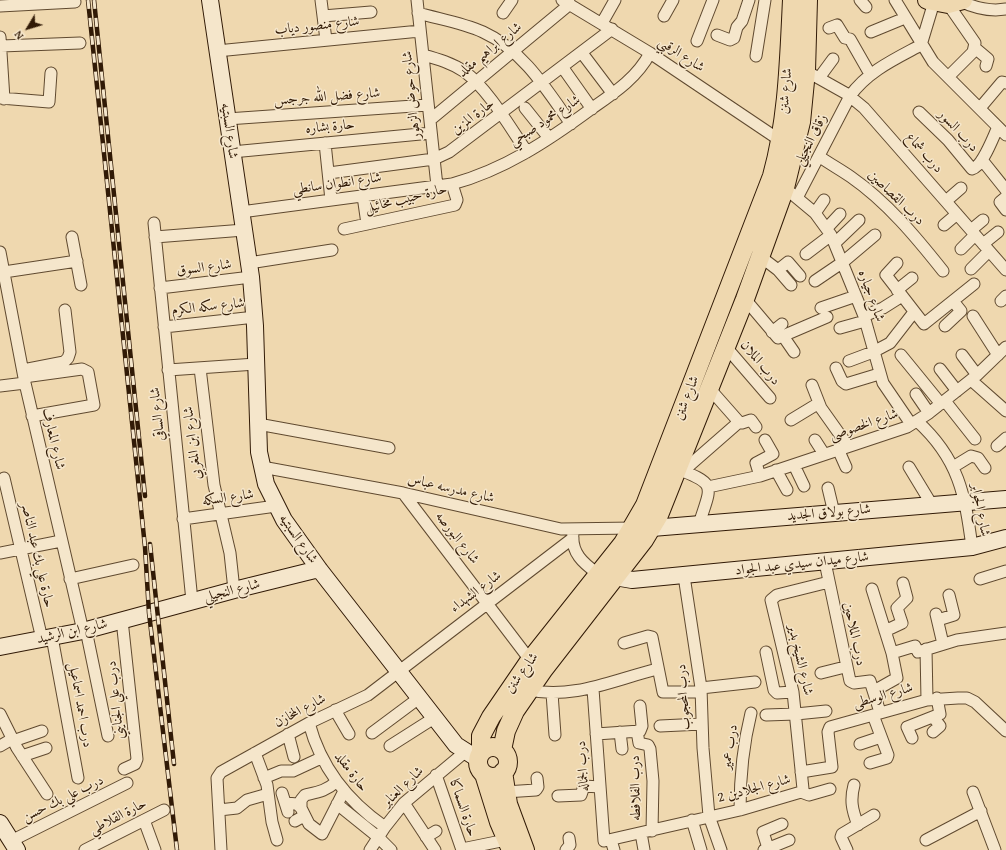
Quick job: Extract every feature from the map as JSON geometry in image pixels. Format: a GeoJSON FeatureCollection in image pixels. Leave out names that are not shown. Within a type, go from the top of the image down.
{"type":"FeatureCollection","features":[{"type":"Feature","properties":{"kind":"main road","name":"شارع شنن"},"geometry":{"type":"LineString","coordinates":[[477,760],[484,729],[530,660],[606,576],[652,528],[680,470],[694,403],[755,221],[772,176],[781,141],[787,98],[792,0]]}},
{"type":"Feature","properties":{"kind":"main road","name":"شارع شنن"},"geometry":{"type":"LineString","coordinates":[[502,750],[509,723],[529,690],[606,576],[634,528],[694,403],[709,388],[745,299],[771,228],[791,193],[799,134],[813,75],[808,0]]}},
{"type":"Feature","properties":{"kind":"main road"},"geometry":{"type":"LineString","coordinates":[[755,221],[771,228]]}},
{"type":"Feature","properties":{"kind":"main road"},"geometry":{"type":"LineString","coordinates":[[503,772],[496,776],[477,760],[491,747],[502,750],[507,761],[503,772],[505,792],[512,816],[525,850]]}},
{"type":"Feature","properties":{"kind":"main road","name":"شارع السبتيه"},"geometry":{"type":"LineString","coordinates":[[477,760],[499,822],[509,845]]}},
{"type":"Feature","properties":{"kind":"street","name":"شارع السبتيه"},"geometry":{"type":"LineString","coordinates":[[210,0],[250,270],[255,317],[258,424],[262,467],[266,484],[276,506],[319,569],[456,745],[477,760]]}},
{"type":"Feature","properties":{"kind":"street"},"geometry":{"type":"LineString","coordinates":[[321,0],[326,40]]}},
{"type":"Feature","properties":{"kind":"street","name":"شارع حوض الزهور"},"geometry":{"type":"LineString","coordinates":[[417,0],[437,186]]}},
{"type":"Feature","properties":{"kind":"street"},"geometry":{"type":"LineString","coordinates":[[503,12],[512,0]]}},
{"type":"Feature","properties":{"kind":"street"},"geometry":{"type":"LineString","coordinates":[[602,23],[615,0]]}},
{"type":"Feature","properties":{"kind":"street"},"geometry":{"type":"LineString","coordinates":[[664,16],[673,0]]}},
{"type":"Feature","properties":{"kind":"street"},"geometry":{"type":"LineString","coordinates":[[697,41],[713,0]]}},
{"type":"Feature","properties":{"kind":"street"},"geometry":{"type":"LineString","coordinates":[[717,35],[730,40],[734,38],[737,27],[742,21],[749,0]]}},
{"type":"Feature","properties":{"kind":"street"},"geometry":{"type":"LineString","coordinates":[[756,56],[765,0]]}},
{"type":"Feature","properties":{"kind":"street"},"geometry":{"type":"LineString","coordinates":[[895,0],[921,45],[933,62],[1006,135]]}},
{"type":"Feature","properties":{"kind":"street"},"geometry":{"type":"LineString","coordinates":[[921,45],[946,1]]}},
{"type":"Feature","properties":{"kind":"street"},"geometry":{"type":"LineString","coordinates":[[946,1],[989,10],[1006,9]]}},
{"type":"Feature","properties":{"kind":"street"},"geometry":{"type":"LineString","coordinates":[[946,1],[973,38],[975,48],[988,59],[986,66]]}},
{"type":"Feature","properties":{"kind":"street"},"geometry":{"type":"LineString","coordinates":[[0,6],[74,2]]}},
{"type":"Feature","properties":{"kind":"street","name":"شارع الرقبي"},"geometry":{"type":"LineString","coordinates":[[566,2],[650,53],[781,141]]}},
{"type":"Feature","properties":{"kind":"street","name":"شارع ابراهيم مقلد"},"geometry":{"type":"LineString","coordinates":[[430,120],[514,51],[566,2]]}},
{"type":"Feature","properties":{"kind":"street"},"geometry":{"type":"LineString","coordinates":[[323,16],[371,12]]}},
{"type":"Feature","properties":{"kind":"street"},"geometry":{"type":"LineString","coordinates":[[418,13],[482,32],[514,51],[542,83],[571,124]]}},
{"type":"Feature","properties":{"kind":"street"},"geometry":{"type":"LineString","coordinates":[[871,32],[905,18]]}},
{"type":"Feature","properties":{"kind":"street"},"geometry":{"type":"LineString","coordinates":[[829,28],[837,25],[845,38],[850,39],[870,74]]}},
{"type":"Feature","properties":{"kind":"street","name":"حارة المزين"},"geometry":{"type":"LineString","coordinates":[[329,173],[434,158],[457,148],[612,29]]}},
{"type":"Feature","properties":{"kind":"street","name":"شارع منصور دياب"},"geometry":{"type":"LineString","coordinates":[[217,51],[420,30]]}},
{"type":"Feature","properties":{"kind":"street"},"geometry":{"type":"LineString","coordinates":[[51,74],[51,99],[48,103],[2,98],[0,42],[80,43]]}},
{"type":"Feature","properties":{"kind":"street","name":"زقاق النجيلي"},"geometry":{"type":"LineString","coordinates":[[791,193],[820,157],[850,96],[861,82],[870,74],[921,45]]}},
{"type":"Feature","properties":{"kind":"street"},"geometry":{"type":"LineString","coordinates":[[948,78],[975,48]]}},
{"type":"Feature","properties":{"kind":"street"},"geometry":{"type":"LineString","coordinates":[[582,53],[613,94]]}},
{"type":"Feature","properties":{"kind":"street","name":"شارع محمود صبحي"},"geometry":{"type":"LineString","coordinates":[[437,186],[452,184],[480,176],[527,152],[571,124],[613,94],[637,73],[650,53]]}},
{"type":"Feature","properties":{"kind":"street"},"geometry":{"type":"LineString","coordinates":[[423,55],[456,66],[476,81],[527,152]]}},
{"type":"Feature","properties":{"kind":"street"},"geometry":{"type":"LineString","coordinates":[[813,75],[833,59]]}},
{"type":"Feature","properties":{"kind":"street"},"geometry":{"type":"LineString","coordinates":[[563,68],[592,109]]}},
{"type":"Feature","properties":{"kind":"street","name":"درب شماع"},"geometry":{"type":"LineString","coordinates":[[813,75],[850,96],[864,108],[1006,270]]}},
{"type":"Feature","properties":{"kind":"street"},"geometry":{"type":"LineString","coordinates":[[980,108],[1005,79]]}},
{"type":"Feature","properties":{"kind":"street","name":"شارع فضل الله جرجس"},"geometry":{"type":"LineString","coordinates":[[227,119],[428,105]]}},
{"type":"Feature","properties":{"kind":"street"},"geometry":{"type":"LineString","coordinates":[[525,108],[549,138]]}},
{"type":"Feature","properties":{"kind":"street","name":"درب السور"},"geometry":{"type":"LineString","coordinates":[[919,112],[948,140],[971,167],[976,168],[982,160],[998,127]]}},
{"type":"Feature","properties":{"kind":"street","name":"حارة بشاره"},"geometry":{"type":"LineString","coordinates":[[232,152],[432,133]]}},
{"type":"Feature","properties":{"kind":"street"},"geometry":{"type":"LineString","coordinates":[[325,143],[331,200]]}},
{"type":"Feature","properties":{"kind":"street","name":"درب القصاصين"},"geometry":{"type":"LineString","coordinates":[[820,157],[852,177],[877,198],[900,221],[943,271]]}},
{"type":"Feature","properties":{"kind":"street"},"geometry":{"type":"LineString","coordinates":[[982,160],[1006,190]]}},
{"type":"Feature","properties":{"kind":"street","name":"حارة حبيب مخائيل"},"geometry":{"type":"LineString","coordinates":[[344,229],[455,205],[457,201],[452,184]]}},
{"type":"Feature","properties":{"kind":"street","name":"شارع انطوان سانطي"},"geometry":{"type":"LineString","coordinates":[[241,212],[437,186]]}},
{"type":"Feature","properties":{"kind":"street"},"geometry":{"type":"LineString","coordinates":[[946,201],[960,188]]}},
{"type":"Feature","properties":{"kind":"street","name":"شارع جياره"},"geometry":{"type":"LineString","coordinates":[[791,193],[815,213],[831,235],[864,318],[879,374],[888,392],[914,423]]}},
{"type":"Feature","properties":{"kind":"street"},"geometry":{"type":"LineString","coordinates":[[363,196],[367,224]]}},
{"type":"Feature","properties":{"kind":"street"},"geometry":{"type":"LineString","coordinates":[[1006,196],[1000,202],[1006,210]]}},
{"type":"Feature","properties":{"kind":"street"},"geometry":{"type":"LineString","coordinates":[[815,213],[824,200]]}},
{"type":"Feature","properties":{"kind":"street"},"geometry":{"type":"LineString","coordinates":[[831,235],[840,214]]}},
{"type":"Feature","properties":{"kind":"street"},"geometry":{"type":"LineString","coordinates":[[944,225],[957,214]]}},
{"type":"Feature","properties":{"kind":"street"},"geometry":{"type":"LineString","coordinates":[[806,254],[831,235],[859,220]]}},
{"type":"Feature","properties":{"kind":"street"},"geometry":{"type":"LineString","coordinates":[[961,249],[983,220]]}},
{"type":"Feature","properties":{"kind":"street","name":"شارع الساقي"},"geometry":{"type":"LineString","coordinates":[[154,223],[192,601]]}},
{"type":"Feature","properties":{"kind":"street"},"geometry":{"type":"LineString","coordinates":[[155,237],[244,230]]}},
{"type":"Feature","properties":{"kind":"street"},"geometry":{"type":"LineString","coordinates":[[971,269],[998,232]]}},
{"type":"Feature","properties":{"kind":"street"},"geometry":{"type":"LineString","coordinates":[[815,281],[843,262],[875,235]]}},
{"type":"Feature","properties":{"kind":"street"},"geometry":{"type":"LineString","coordinates":[[72,237],[81,285]]}},
{"type":"Feature","properties":{"kind":"street"},"geometry":{"type":"LineString","coordinates":[[250,270],[332,250]]}},
{"type":"Feature","properties":{"kind":"street","name":"شارع المعارف"},"geometry":{"type":"LineString","coordinates":[[0,252],[4,272],[4,299],[24,377],[70,579],[84,631],[108,736]]}},
{"type":"Feature","properties":{"kind":"street"},"geometry":{"type":"LineString","coordinates":[[761,257],[778,270],[791,285]]}},
{"type":"Feature","properties":{"kind":"street"},"geometry":{"type":"LineString","coordinates":[[4,272],[77,261]]}},
{"type":"Feature","properties":{"kind":"street"},"geometry":{"type":"LineString","coordinates":[[778,270],[788,262],[800,276]]}},
{"type":"Feature","properties":{"kind":"street"},"geometry":{"type":"LineString","coordinates":[[897,263],[886,275],[922,323],[925,324],[974,284]]}},
{"type":"Feature","properties":{"kind":"street","name":"شارع السوق"},"geometry":{"type":"LineString","coordinates":[[160,288],[250,270]]}},
{"type":"Feature","properties":{"kind":"street"},"geometry":{"type":"LineString","coordinates":[[840,328],[883,308],[912,278]]}},
{"type":"Feature","properties":{"kind":"street"},"geometry":{"type":"LineString","coordinates":[[745,299],[778,338],[856,296]]}},
{"type":"Feature","properties":{"kind":"street"},"geometry":{"type":"LineString","coordinates":[[945,326],[961,311],[953,301]]}},
{"type":"Feature","properties":{"kind":"street"},"geometry":{"type":"LineString","coordinates":[[0,386],[64,362],[68,358],[70,352],[65,310]]}},
{"type":"Feature","properties":{"kind":"street"},"geometry":{"type":"LineString","coordinates":[[849,361],[873,352],[890,343],[914,312]]}},
{"type":"Feature","properties":{"kind":"street"},"geometry":{"type":"LineString","coordinates":[[973,316],[1004,349]]}},
{"type":"Feature","properties":{"kind":"street","name":"شارع سكه الكرم"},"geometry":{"type":"LineString","coordinates":[[164,327],[255,317]]}},
{"type":"Feature","properties":{"kind":"street"},"geometry":{"type":"LineString","coordinates":[[772,332],[782,324]]}},
{"type":"Feature","properties":{"kind":"street"},"geometry":{"type":"LineString","coordinates":[[783,336],[794,352]]}},
{"type":"Feature","properties":{"kind":"street","name":"درب الملان"},"geometry":{"type":"LineString","coordinates":[[726,347],[770,398]]}},
{"type":"Feature","properties":{"kind":"street","name":"شارع الخصوصى"},"geometry":{"type":"LineString","coordinates":[[708,487],[760,476],[914,423],[974,378],[1004,349]]}},
{"type":"Feature","properties":{"kind":"street"},"geometry":{"type":"LineString","coordinates":[[902,355],[975,439]]}},
{"type":"Feature","properties":{"kind":"street"},"geometry":{"type":"LineString","coordinates":[[962,355],[974,378],[1006,412]]}},
{"type":"Feature","properties":{"kind":"street"},"geometry":{"type":"LineString","coordinates":[[168,370],[256,364]]}},
{"type":"Feature","properties":{"kind":"street","name":"شارع ابن المغربي"},"geometry":{"type":"LineString","coordinates":[[200,368],[214,485],[230,553],[234,590]]}},
{"type":"Feature","properties":{"kind":"street"},"geometry":{"type":"LineString","coordinates":[[836,368],[842,381],[846,384],[879,374]]}},
{"type":"Feature","properties":{"kind":"street"},"geometry":{"type":"LineString","coordinates":[[24,377],[82,369],[88,372],[94,405],[32,416]]}},
{"type":"Feature","properties":{"kind":"street"},"geometry":{"type":"LineString","coordinates":[[940,370],[957,391]]}},
{"type":"Feature","properties":{"kind":"street"},"geometry":{"type":"LineString","coordinates":[[812,385],[820,408],[843,448],[846,467]]}},
{"type":"Feature","properties":{"kind":"street"},"geometry":{"type":"LineString","coordinates":[[709,388],[739,422]]}},
{"type":"Feature","properties":{"kind":"street"},"geometry":{"type":"LineString","coordinates":[[916,394],[929,413]]}},
{"type":"Feature","properties":{"kind":"street"},"geometry":{"type":"LineString","coordinates":[[791,420],[819,403]]}},
{"type":"Feature","properties":{"kind":"street"},"geometry":{"type":"LineString","coordinates":[[680,470],[739,422],[742,423],[751,420],[756,427]]}},
{"type":"Feature","properties":{"kind":"street","name":"شارع الجوابر"},"geometry":{"type":"LineString","coordinates":[[914,423],[937,442],[953,467],[966,502],[972,547]]}},
{"type":"Feature","properties":{"kind":"street"},"geometry":{"type":"LineString","coordinates":[[258,424],[389,448]]}},
{"type":"Feature","properties":{"kind":"street"},"geometry":{"type":"LineString","coordinates":[[997,446],[1006,438]]}},
{"type":"Feature","properties":{"kind":"street"},"geometry":{"type":"LineString","coordinates":[[760,476],[756,463],[773,454],[765,440]]}},
{"type":"Feature","properties":{"kind":"street"},"geometry":{"type":"LineString","coordinates":[[815,440],[824,454]]}},
{"type":"Feature","properties":{"kind":"street"},"geometry":{"type":"LineString","coordinates":[[953,467],[971,456],[978,458],[985,468]]}},
{"type":"Feature","properties":{"kind":"street"},"geometry":{"type":"LineString","coordinates":[[794,465],[804,486]]}},
{"type":"Feature","properties":{"kind":"street","name":"شارع مدرسه عباس"},"geometry":{"type":"LineString","coordinates":[[262,467],[403,493],[573,534],[634,528]]}},
{"type":"Feature","properties":{"kind":"street"},"geometry":{"type":"LineString","coordinates":[[909,467],[932,505]]}},
{"type":"Feature","properties":{"kind":"street"},"geometry":{"type":"LineString","coordinates":[[680,470],[701,478],[705,481],[708,487],[708,496],[699,524]]}},
{"type":"Feature","properties":{"kind":"street"},"geometry":{"type":"LineString","coordinates":[[776,470],[788,490]]}},
{"type":"Feature","properties":{"kind":"street","name":"حارة علي بك عبد الناصر"},"geometry":{"type":"LineString","coordinates":[[4,478],[20,549],[47,638]]}},
{"type":"Feature","properties":{"kind":"street"},"geometry":{"type":"LineString","coordinates":[[828,488],[834,513]]}},
{"type":"Feature","properties":{"kind":"street","name":"شارع البورصه"},"geometry":{"type":"LineString","coordinates":[[403,493],[530,660]]}},
{"type":"Feature","properties":{"kind":"street","name":"شارع بولاق الجديد"},"geometry":{"type":"LineString","coordinates":[[652,528],[1006,499]]}},
{"type":"Feature","properties":{"kind":"street","name":"شارع السكه"},"geometry":{"type":"LineString","coordinates":[[184,519],[276,506]]}},
{"type":"Feature","properties":{"kind":"street"},"geometry":{"type":"LineString","coordinates":[[573,534],[577,556],[583,563],[606,576]]}},
{"type":"Feature","properties":{"kind":"street","name":"شارع الشهداء"},"geometry":{"type":"LineString","coordinates":[[398,671],[487,603],[573,534]]}},
{"type":"Feature","properties":{"kind":"street","name":"شارع ميدان سيدي عبد الجواد"},"geometry":{"type":"LineString","coordinates":[[606,576],[632,580],[684,576],[972,547],[1006,538]]}},
{"type":"Feature","properties":{"kind":"street"},"geometry":{"type":"LineString","coordinates":[[0,553],[61,540]]}},
{"type":"Feature","properties":{"kind":"street","name":"درب الملاحين"},"geometry":{"type":"LineString","coordinates":[[825,562],[845,667],[851,682],[868,680],[874,691]]}},
{"type":"Feature","properties":{"kind":"street"},"geometry":{"type":"LineString","coordinates":[[70,579],[133,565]]}},
{"type":"Feature","properties":{"kind":"street","name":"شارع النجيلي"},"geometry":{"type":"LineString","coordinates":[[144,614],[319,569]]}},
{"type":"Feature","properties":{"kind":"street"},"geometry":{"type":"LineString","coordinates":[[980,579],[1006,571]]}},
{"type":"Feature","properties":{"kind":"street","name":"درب المحجوب"},"geometry":{"type":"LineString","coordinates":[[684,576],[701,690],[709,816],[721,850]]}},
{"type":"Feature","properties":{"kind":"street","name":"شارع الشيخ بدير"},"geometry":{"type":"LineString","coordinates":[[802,790],[793,692],[771,600],[777,595],[829,582]]}},
{"type":"Feature","properties":{"kind":"street"},"geometry":{"type":"LineString","coordinates":[[885,631],[902,623],[897,608],[907,598],[904,583]]}},
{"type":"Feature","properties":{"kind":"street"},"geometry":{"type":"LineString","coordinates":[[870,763],[888,756],[881,737],[876,714],[874,691],[896,679],[892,653],[872,589]]}},
{"type":"Feature","properties":{"kind":"street"},"geometry":{"type":"LineString","coordinates":[[943,644],[937,617],[954,615],[949,595]]}},
{"type":"Feature","properties":{"kind":"street","name":"شارع ابن الرشيد"},"geometry":{"type":"LineString","coordinates":[[0,647],[84,631],[144,614]]}},
{"type":"Feature","properties":{"kind":"street","name":"درب علي الجنايني"},"geometry":{"type":"LineString","coordinates":[[122,620],[138,759],[135,764],[124,769]]}},
{"type":"Feature","properties":{"kind":"street"},"geometry":{"type":"LineString","coordinates":[[892,653],[916,646],[918,652],[957,640],[1006,632]]}},
{"type":"Feature","properties":{"kind":"street"},"geometry":{"type":"LineString","coordinates":[[624,644],[648,636],[652,638],[662,691],[664,693],[701,690],[755,682]]}},
{"type":"Feature","properties":{"kind":"street","name":"درب احمد اسماعيل"},"geometry":{"type":"LineString","coordinates":[[47,638],[78,778]]}},
{"type":"Feature","properties":{"kind":"street"},"geometry":{"type":"LineString","coordinates":[[912,738],[907,727],[934,718],[940,714],[932,699],[926,649]]}},
{"type":"Feature","properties":{"kind":"street"},"geometry":{"type":"LineString","coordinates":[[766,652],[774,690],[777,693],[793,692]]}},
{"type":"Feature","properties":{"kind":"street"},"geometry":{"type":"LineString","coordinates":[[821,673],[845,667]]}},
{"type":"Feature","properties":{"kind":"street"},"geometry":{"type":"LineString","coordinates":[[529,690],[552,693],[592,689],[625,677],[658,669]]}},
{"type":"Feature","properties":{"kind":"street","name":"شارع المخازن"},"geometry":{"type":"LineString","coordinates":[[219,810],[217,778],[221,772],[309,723],[368,695],[398,671]]}},
{"type":"Feature","properties":{"kind":"street","name":"درب الجماله"},"geometry":{"type":"LineString","coordinates":[[592,689],[600,786],[610,844]]}},
{"type":"Feature","properties":{"kind":"street"},"geometry":{"type":"LineString","coordinates":[[552,693],[555,735]]}},
{"type":"Feature","properties":{"kind":"street"},"geometry":{"type":"LineString","coordinates":[[372,733],[418,698]]}},
{"type":"Feature","properties":{"kind":"street","name":"شارع الوسطى"},"geometry":{"type":"LineString","coordinates":[[801,772],[832,767],[828,732],[830,727],[932,699],[967,698],[975,702],[1006,731]]}},
{"type":"Feature","properties":{"kind":"street"},"geometry":{"type":"LineString","coordinates":[[596,734],[637,731],[642,729],[640,706]]}},
{"type":"Feature","properties":{"kind":"street"},"geometry":{"type":"LineString","coordinates":[[334,710],[349,734]]}},
{"type":"Feature","properties":{"kind":"street"},"geometry":{"type":"LineString","coordinates":[[766,715],[826,711]]}},
{"type":"Feature","properties":{"kind":"street","name":"درب عمير"},"geometry":{"type":"LineString","coordinates":[[740,810],[740,770],[751,713]]}},
{"type":"Feature","properties":{"kind":"street"},"geometry":{"type":"LineString","coordinates":[[0,714],[22,756],[47,794]]}},
{"type":"Feature","properties":{"kind":"street"},"geometry":{"type":"LineString","coordinates":[[390,746],[434,718]]}},
{"type":"Feature","properties":{"kind":"street"},"geometry":{"type":"LineString","coordinates":[[933,732],[940,726],[934,718]]}},
{"type":"Feature","properties":{"kind":"street","name":"حارة مقلد"},"geometry":{"type":"LineString","coordinates":[[309,723],[321,758],[336,782],[363,811],[385,827]]}},
{"type":"Feature","properties":{"kind":"street"},"geometry":{"type":"LineString","coordinates":[[660,726],[702,724]]}},
{"type":"Feature","properties":{"kind":"street"},"geometry":{"type":"LineString","coordinates":[[0,746],[13,740],[42,731]]}},
{"type":"Feature","properties":{"kind":"street","name":"درب الفلافطه"},"geometry":{"type":"LineString","coordinates":[[637,731],[639,743],[648,745],[650,749],[653,781],[646,832]]}},
{"type":"Feature","properties":{"kind":"street"},"geometry":{"type":"LineString","coordinates":[[620,732],[622,749]]}},
{"type":"Feature","properties":{"kind":"street"},"geometry":{"type":"LineString","coordinates":[[288,734],[294,757]]}},
{"type":"Feature","properties":{"kind":"street"},"geometry":{"type":"LineString","coordinates":[[860,744],[881,737]]}},
{"type":"Feature","properties":{"kind":"street"},"geometry":{"type":"LineString","coordinates":[[22,756],[46,748]]}},
{"type":"Feature","properties":{"kind":"street"},"geometry":{"type":"LineString","coordinates":[[255,753],[264,778],[277,840]]}},
{"type":"Feature","properties":{"kind":"street"},"geometry":{"type":"LineString","coordinates":[[264,778],[281,771],[293,771],[321,758]]}},
{"type":"Feature","properties":{"kind":"street","name":"شارع العنابر"},"geometry":{"type":"LineString","coordinates":[[370,850],[385,827],[404,803],[436,775],[477,760]]}},
{"type":"Feature","properties":{"kind":"street","name":"حارة السماكا"},"geometry":{"type":"LineString","coordinates":[[436,775],[462,850]]}},
{"type":"Feature","properties":{"kind":"street"},"geometry":{"type":"LineString","coordinates":[[505,792],[536,790],[538,787],[537,778]]}},
{"type":"Feature","properties":{"kind":"street"},"geometry":{"type":"LineString","coordinates":[[336,782],[330,788],[318,793],[305,795],[293,809],[309,824],[317,829],[320,834],[324,832],[344,791]]}},
{"type":"Feature","properties":{"kind":"street","name":"درب علي بك حسن"},"geometry":{"type":"LineString","coordinates":[[7,838],[127,783]]}},
{"type":"Feature","properties":{"kind":"street"},"geometry":{"type":"LineString","coordinates":[[854,785],[850,799],[858,825]]}},
{"type":"Feature","properties":{"kind":"street"},"geometry":{"type":"LineString","coordinates":[[558,796],[581,795],[584,786],[600,786]]}},
{"type":"Feature","properties":{"kind":"street","name":"شارع الجلادين 2"},"geometry":{"type":"LineString","coordinates":[[610,844],[646,832],[709,816],[740,810],[802,790],[809,795],[830,789]]}},
{"type":"Feature","properties":{"kind":"street"},"geometry":{"type":"LineString","coordinates":[[973,792],[995,850]]}},
{"type":"Feature","properties":{"kind":"street"},"geometry":{"type":"LineString","coordinates":[[221,850],[219,810],[237,808],[247,800],[268,794]]}},
{"type":"Feature","properties":{"kind":"street"},"geometry":{"type":"LineString","coordinates":[[404,803],[431,834],[435,850]]}},
{"type":"Feature","properties":{"kind":"street"},"geometry":{"type":"LineString","coordinates":[[337,804],[378,837],[391,850]]}},
{"type":"Feature","properties":{"kind":"street","name":"حارة القلاطي"},"geometry":{"type":"LineString","coordinates":[[85,850],[164,810]]}},
{"type":"Feature","properties":{"kind":"street"},"geometry":{"type":"LineString","coordinates":[[926,840],[981,811]]}},
{"type":"Feature","properties":{"kind":"street"},"geometry":{"type":"LineString","coordinates":[[848,850],[842,835],[874,815]]}},
{"type":"Feature","properties":{"kind":"street"},"geometry":{"type":"LineString","coordinates":[[144,820],[155,850]]}},
{"type":"Feature","properties":{"kind":"street"},"geometry":{"type":"LineString","coordinates":[[692,820],[701,850]]}},
{"type":"Feature","properties":{"kind":"street"},"geometry":{"type":"LineString","coordinates":[[782,824],[763,832],[766,849],[789,840]]}},
{"type":"Feature","properties":{"kind":"street"},"geometry":{"type":"LineString","coordinates":[[644,850],[646,832]]}},
{"type":"Feature","properties":{"kind":"street"},"geometry":{"type":"LineString","coordinates":[[566,850],[570,845],[569,838]]}},
{"type":"Feature","properties":{"kind":"street"},"geometry":{"type":"LineString","coordinates":[[462,850],[509,845]]}},
{"type":"Feature","properties":{"kind":"railway"},"geometry":{"type":"LineString","coordinates":[[88,0],[145,547],[149,613],[177,850]]}},
{"type":"Feature","properties":{"kind":"railway"},"geometry":{"type":"LineString","coordinates":[[94,0],[145,496]]}},
{"type":"Feature","properties":{"kind":"railway"},"geometry":{"type":"LineString","coordinates":[[150,544],[174,764]]}}]}
